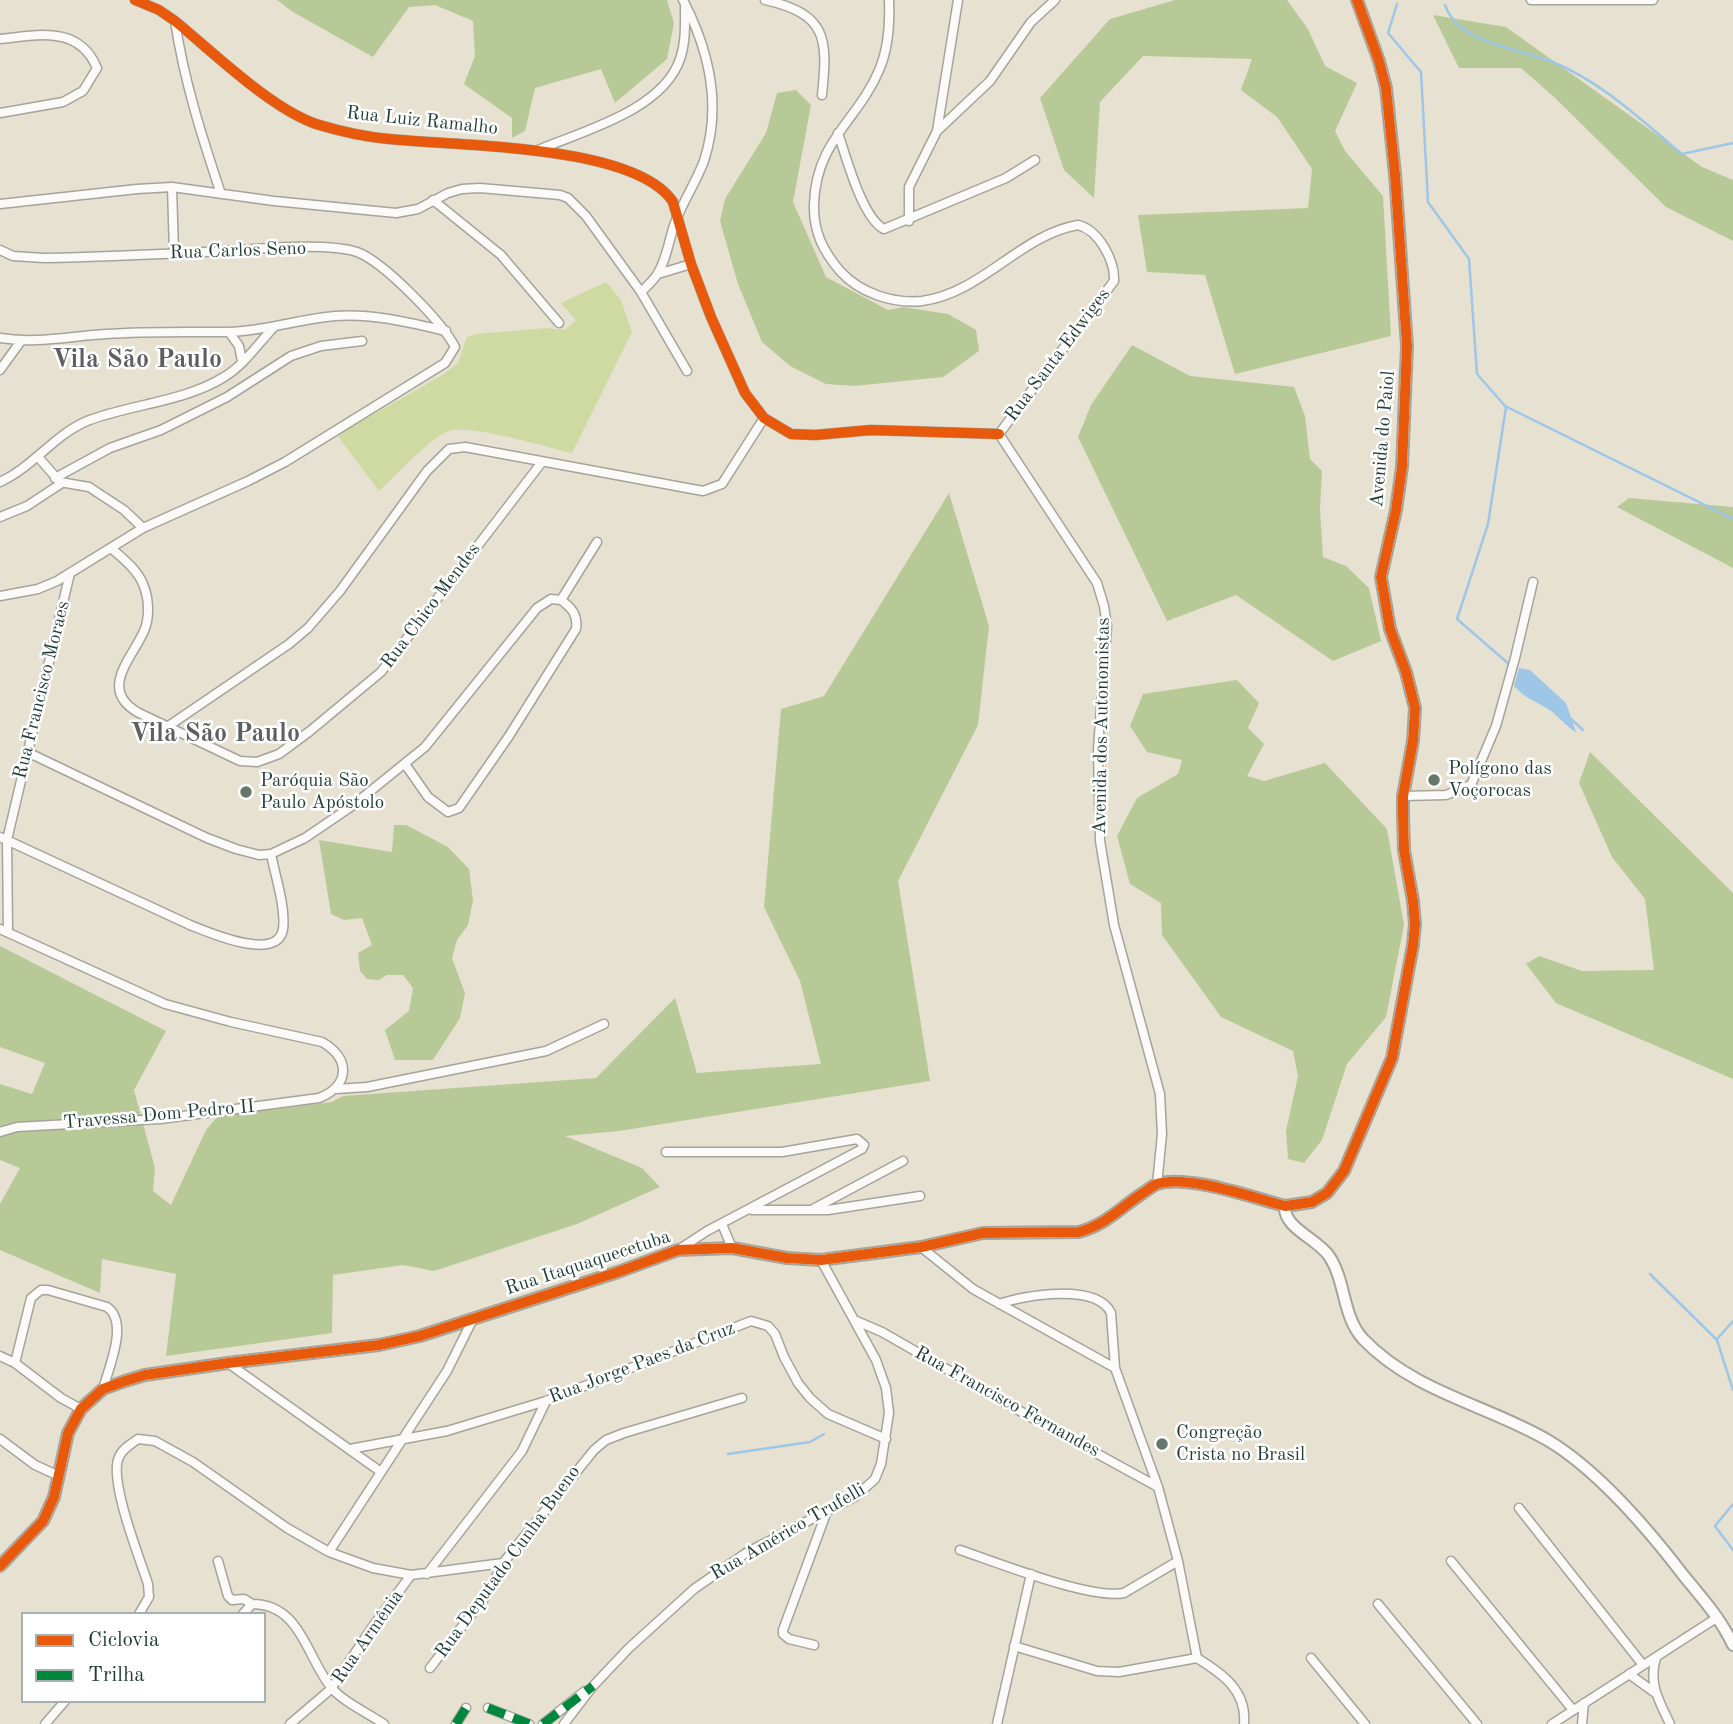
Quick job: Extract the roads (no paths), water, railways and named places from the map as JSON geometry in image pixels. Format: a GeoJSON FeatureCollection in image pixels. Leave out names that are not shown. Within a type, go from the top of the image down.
{"type":"FeatureCollection","features":[{"type":"Feature","properties":{"kind":"street","name":"Rua Luiz Ramalho"},"geometry":{"type":"LineString","coordinates":[[135,0],[159,10],[279,106],[314,123],[339,131],[385,139],[535,151],[612,165],[638,176],[668,194],[673,202],[676,219]]}},
{"type":"Feature","properties":{"kind":"street"},"geometry":{"type":"LineString","coordinates":[[765,0],[778,2],[811,19],[819,29],[825,52],[822,95]]}},
{"type":"Feature","properties":{"kind":"street","name":"Rua Santa Edwiges"},"geometry":{"type":"LineString","coordinates":[[889,0],[889,29],[879,70],[828,149],[815,180],[814,214],[818,239],[830,259],[848,279],[887,300],[926,300],[971,284],[1035,241],[1070,227],[1086,227],[1104,248],[1115,272],[1114,281],[999,433]]}},
{"type":"Feature","properties":{"kind":"street"},"geometry":{"type":"LineString","coordinates":[[909,221],[909,187],[937,131],[958,0]]}},
{"type":"Feature","properties":{"kind":"street"},"geometry":{"type":"LineString","coordinates":[[937,131],[990,81],[1031,22],[1055,0]]}},
{"type":"Feature","properties":{"kind":"street","name":"Avenida do Paiol"},"geometry":{"type":"LineString","coordinates":[[1285,1206],[1312,1202],[1327,1193],[1337,1183],[1356,1145],[1392,1058],[1408,981],[1415,924],[1404,850],[1403,796],[1413,741],[1415,708],[1406,672],[1390,629],[1381,577],[1396,510],[1404,447],[1407,346],[1402,263],[1386,88],[1357,0]]}},
{"type":"Feature","properties":{"kind":"street"},"geometry":{"type":"LineString","coordinates":[[1531,0],[1653,0]]}},
{"type":"Feature","properties":{"kind":"street","name":"Rua Luiz Ramalho"},"geometry":{"type":"LineString","coordinates":[[535,151],[633,110],[664,86],[680,61],[684,43],[684,2]]}},
{"type":"Feature","properties":{"kind":"street"},"geometry":{"type":"LineString","coordinates":[[641,292],[658,274],[676,219],[704,160],[713,108],[713,84],[691,14],[684,2]]}},
{"type":"Feature","properties":{"kind":"street"},"geometry":{"type":"LineString","coordinates":[[175,22],[181,62],[194,112],[220,194]]}},
{"type":"Feature","properties":{"kind":"street"},"geometry":{"type":"LineString","coordinates":[[0,38],[55,34],[70,38],[91,55],[97,68],[83,91],[63,103],[0,113]]}},
{"type":"Feature","properties":{"kind":"street"},"geometry":{"type":"LineString","coordinates":[[838,133],[869,213],[878,226],[887,229],[1006,178],[1035,160]]}},
{"type":"Feature","properties":{"kind":"street"},"geometry":{"type":"LineString","coordinates":[[172,187],[174,253]]}},
{"type":"Feature","properties":{"kind":"street"},"geometry":{"type":"LineString","coordinates":[[0,204],[172,187],[396,212],[418,209],[462,189],[551,192],[569,198],[586,216],[641,292],[687,371]]}},
{"type":"Feature","properties":{"kind":"street"},"geometry":{"type":"LineString","coordinates":[[433,200],[500,255],[559,323]]}},
{"type":"Feature","properties":{"kind":"street"},"geometry":{"type":"LineString","coordinates":[[676,219],[711,317],[746,393],[764,418],[791,434],[815,435],[871,430],[999,433]]}},
{"type":"Feature","properties":{"kind":"street","name":"Rua Carlos Seno"},"geometry":{"type":"LineString","coordinates":[[0,250],[22,258],[340,249],[358,253],[393,278],[446,331]]}},
{"type":"Feature","properties":{"kind":"street"},"geometry":{"type":"LineString","coordinates":[[658,274],[691,264]]}},
{"type":"Feature","properties":{"kind":"street"},"geometry":{"type":"LineString","coordinates":[[0,338],[21,341],[104,334],[229,332],[355,316],[406,322],[446,331],[455,347],[445,363],[285,462],[143,528],[71,573],[38,589],[0,597]]}},
{"type":"Feature","properties":{"kind":"street"},"geometry":{"type":"LineString","coordinates":[[0,482],[39,458],[59,439],[85,422],[222,378],[235,370],[273,328]]}},
{"type":"Feature","properties":{"kind":"street"},"geometry":{"type":"LineString","coordinates":[[229,332],[242,353],[242,361]]}},
{"type":"Feature","properties":{"kind":"street"},"geometry":{"type":"LineString","coordinates":[[0,370],[21,341]]}},
{"type":"Feature","properties":{"kind":"street"},"geometry":{"type":"LineString","coordinates":[[0,517],[27,506],[59,481],[110,448],[161,430],[227,397],[299,353],[321,346],[362,341]]}},
{"type":"Feature","properties":{"kind":"street"},"geometry":{"type":"LineString","coordinates":[[167,727],[289,644],[308,628],[340,591],[427,471],[449,449],[464,447],[703,491],[722,484],[764,418]]}},
{"type":"Feature","properties":{"kind":"street","name":"Avenida dos Autonomistas"},"geometry":{"type":"LineString","coordinates":[[999,433],[1090,571],[1104,606],[1107,626],[1098,760],[1100,841],[1114,925],[1160,1094],[1162,1133],[1157,1185]]}},
{"type":"Feature","properties":{"kind":"street"},"geometry":{"type":"LineString","coordinates":[[39,458],[59,481],[89,487],[116,504],[143,528]]}},
{"type":"Feature","properties":{"kind":"street","name":"Rua Chico Mendes"},"geometry":{"type":"LineString","coordinates":[[111,548],[136,572],[143,582],[147,598],[145,629],[119,680],[120,696],[127,707],[240,761],[257,762],[289,746],[381,672],[542,461]]}},
{"type":"Feature","properties":{"kind":"street"},"geometry":{"type":"LineString","coordinates":[[561,600],[597,542]]}},
{"type":"Feature","properties":{"kind":"street","name":"Rua Francisco Moraes"},"geometry":{"type":"LineString","coordinates":[[4,931],[3,839],[71,573]]}},
{"type":"Feature","properties":{"kind":"street"},"geometry":{"type":"LineString","coordinates":[[1403,796],[1446,795],[1471,785],[1496,726],[1533,582]]}},
{"type":"Feature","properties":{"kind":"street"},"geometry":{"type":"LineString","coordinates":[[27,752],[207,838],[259,855],[271,854],[305,838],[352,806],[425,747],[537,608],[551,598],[561,600],[575,613],[576,629],[509,736],[465,800],[453,811],[447,811],[428,797],[405,764]]}},
{"type":"Feature","properties":{"kind":"street"},"geometry":{"type":"LineString","coordinates":[[3,839],[200,929],[229,939],[262,945],[274,943],[283,929],[281,899],[271,854]]}},
{"type":"Feature","properties":{"kind":"street"},"geometry":{"type":"LineString","coordinates":[[4,931],[165,1004],[331,1046],[343,1063],[341,1083],[336,1089]]}},
{"type":"Feature","properties":{"kind":"street"},"geometry":{"type":"LineString","coordinates":[[336,1089],[367,1087],[547,1051],[604,1024]]}},
{"type":"Feature","properties":{"kind":"street","name":"Travessa Dom Pedro II"},"geometry":{"type":"LineString","coordinates":[[0,1132],[17,1127],[160,1119],[319,1098],[336,1089]]}},
{"type":"Feature","properties":{"kind":"street"},"geometry":{"type":"LineString","coordinates":[[666,1152],[782,1152],[857,1139],[863,1142],[862,1149],[678,1250]]}},
{"type":"Feature","properties":{"kind":"street"},"geometry":{"type":"LineString","coordinates":[[811,1211],[903,1161]]}},
{"type":"Feature","properties":{"kind":"street"},"geometry":{"type":"LineString","coordinates":[[1157,1185],[1167,1182],[1216,1187],[1285,1206],[1287,1218],[1328,1254],[1334,1265],[1350,1319],[1365,1341],[1423,1383],[1549,1441],[1568,1456],[1617,1498],[1644,1526],[1717,1618],[1733,1645]]}},
{"type":"Feature","properties":{"kind":"street","name":"Rua Itaquaquecetuba"},"geometry":{"type":"LineString","coordinates":[[0,1566],[43,1521],[54,1497],[68,1433],[81,1409],[103,1389],[145,1375],[379,1345],[420,1336],[678,1250],[732,1248],[787,1258],[821,1260],[921,1247],[983,1233],[1058,1233],[1093,1228],[1157,1185]]}},
{"type":"Feature","properties":{"kind":"street"},"geometry":{"type":"LineString","coordinates":[[749,1210],[828,1210],[920,1196]]}},
{"type":"Feature","properties":{"kind":"street"},"geometry":{"type":"LineString","coordinates":[[722,1224],[732,1248]]}},
{"type":"Feature","properties":{"kind":"street"},"geometry":{"type":"LineString","coordinates":[[921,1247],[973,1289],[1115,1368]]}},
{"type":"Feature","properties":{"kind":"street","name":"Rua Américo Trufelli"},"geometry":{"type":"LineString","coordinates":[[564,1724],[593,1686],[629,1648],[694,1589],[724,1566],[856,1496],[875,1479],[881,1464],[889,1413],[883,1376],[821,1260]]}},
{"type":"Feature","properties":{"kind":"street"},"geometry":{"type":"LineString","coordinates":[[15,1363],[31,1298],[41,1290],[107,1307],[117,1316],[118,1330],[103,1389]]}},
{"type":"Feature","properties":{"kind":"street"},"geometry":{"type":"LineString","coordinates":[[999,1304],[1019,1297],[1074,1295],[1102,1302],[1111,1313],[1115,1368],[1158,1487],[1178,1561],[1197,1658],[1226,1678],[1237,1692],[1245,1709],[1244,1724]]}},
{"type":"Feature","properties":{"kind":"street"},"geometry":{"type":"LineString","coordinates":[[330,1552],[446,1371],[473,1319]]}},
{"type":"Feature","properties":{"kind":"street","name":"Rua Francisco Fernandes"},"geometry":{"type":"LineString","coordinates":[[854,1320],[882,1332],[1158,1487]]}},
{"type":"Feature","properties":{"kind":"street","name":"Rua Jorge Paes da Cruz"},"geometry":{"type":"LineString","coordinates":[[350,1449],[447,1431],[546,1401],[751,1321],[768,1326],[775,1334],[799,1384],[828,1414],[886,1439]]}},
{"type":"Feature","properties":{"kind":"street"},"geometry":{"type":"LineString","coordinates":[[0,1356],[15,1363],[61,1398],[81,1409]]}},
{"type":"Feature","properties":{"kind":"street"},"geometry":{"type":"LineString","coordinates":[[228,1363],[381,1472]]}},
{"type":"Feature","properties":{"kind":"street","name":"Rua Deputado Cunha Bueno"},"geometry":{"type":"LineString","coordinates":[[430,1668],[488,1593],[503,1563],[583,1461],[606,1440],[742,1398]]}},
{"type":"Feature","properties":{"kind":"street"},"geometry":{"type":"LineString","coordinates":[[427,1574],[510,1467],[534,1429],[546,1401]]}},
{"type":"Feature","properties":{"kind":"street"},"geometry":{"type":"LineString","coordinates":[[0,1439],[35,1465],[59,1476]]}},
{"type":"Feature","properties":{"kind":"street"},"geometry":{"type":"LineString","coordinates":[[140,1612],[149,1597],[148,1584],[123,1506],[116,1471],[118,1458],[138,1439],[155,1441],[193,1462],[287,1528],[330,1552],[373,1568],[411,1575],[503,1563]]}},
{"type":"Feature","properties":{"kind":"street"},"geometry":{"type":"LineString","coordinates":[[1519,1507],[1643,1665]]}},
{"type":"Feature","properties":{"kind":"street"},"geometry":{"type":"LineString","coordinates":[[814,1645],[789,1639],[783,1634],[783,1630],[827,1511]]}},
{"type":"Feature","properties":{"kind":"street"},"geometry":{"type":"LineString","coordinates":[[960,1550],[1089,1591],[1115,1595],[1124,1593],[1178,1561]]}},
{"type":"Feature","properties":{"kind":"street"},"geometry":{"type":"LineString","coordinates":[[1451,1561],[1573,1710]]}},
{"type":"Feature","properties":{"kind":"street"},"geometry":{"type":"LineString","coordinates":[[218,1562],[232,1601],[244,1599],[252,1604],[266,1604],[288,1617],[331,1689],[384,1724]]}},
{"type":"Feature","properties":{"kind":"street"},"geometry":{"type":"LineString","coordinates":[[997,1724],[1031,1574]]}},
{"type":"Feature","properties":{"kind":"street","name":"Rua Armênia"},"geometry":{"type":"LineString","coordinates":[[290,1724],[331,1689],[411,1575]]}},
{"type":"Feature","properties":{"kind":"street"},"geometry":{"type":"LineString","coordinates":[[245,1612],[252,1604]]}},
{"type":"Feature","properties":{"kind":"street"},"geometry":{"type":"LineString","coordinates":[[1378,1604],[1477,1724]]}},
{"type":"Feature","properties":{"kind":"street"},"geometry":{"type":"LineString","coordinates":[[1557,1723],[1717,1618]]}},
{"type":"Feature","properties":{"kind":"street"},"geometry":{"type":"LineString","coordinates":[[1014,1646],[1097,1671],[1119,1672],[1197,1658]]}},
{"type":"Feature","properties":{"kind":"street"},"geometry":{"type":"LineString","coordinates":[[1656,1657],[1652,1675],[1654,1692],[1670,1724]]}},
{"type":"Feature","properties":{"kind":"street"},"geometry":{"type":"LineString","coordinates":[[1311,1658],[1365,1724]]}},
{"type":"Feature","properties":{"kind":"street"},"geometry":{"type":"LineString","coordinates":[[1629,1674],[1654,1692]]}},
{"type":"Feature","properties":{"kind":"street"},"geometry":{"type":"LineString","coordinates":[[543,1724],[593,1686]]}},
{"type":"Feature","properties":{"kind":"street"},"geometry":{"type":"LineString","coordinates":[[45,1724],[63,1703]]}},
{"type":"Feature","properties":{"kind":"street"},"geometry":{"type":"LineString","coordinates":[[1582,1724],[1584,1703]]}},
{"type":"Feature","properties":{"kind":"street"},"geometry":{"type":"LineString","coordinates":[[456,1724],[466,1708]]}},
{"type":"Feature","properties":{"kind":"street"},"geometry":{"type":"LineString","coordinates":[[488,1708],[529,1724]]}},
{"type":"Feature","properties":{"kind":"water"},"geometry":{"type":"Polygon","coordinates":[[[1519,668],[1530,670],[1566,703],[1576,732],[1514,686],[1519,668]]]}},
{"type":"Feature","properties":{"kind":"waterway"},"geometry":{"type":"LineString","coordinates":[[1397,4],[1388,33],[1421,72],[1428,202],[1469,259],[1477,374],[1506,407],[1488,524],[1457,619],[1510,665]]}},
{"type":"Feature","properties":{"kind":"waterway"},"geometry":{"type":"LineString","coordinates":[[1445,5],[1452,18],[1463,29],[1477,37],[1555,63],[1589,81],[1622,104],[1682,154],[1733,143]]}},
{"type":"Feature","properties":{"kind":"waterway"},"geometry":{"type":"LineString","coordinates":[[1507,407],[1733,519]]}},
{"type":"Feature","properties":{"kind":"waterway"},"geometry":{"type":"LineString","coordinates":[[1570,718],[1583,730]]}},
{"type":"Feature","properties":{"kind":"waterway"},"geometry":{"type":"LineString","coordinates":[[1650,1274],[1717,1340],[1733,1390]]}},
{"type":"Feature","properties":{"kind":"waterway"},"geometry":{"type":"LineString","coordinates":[[1717,1339],[1733,1321]]}},
{"type":"Feature","properties":{"kind":"waterway"},"geometry":{"type":"LineString","coordinates":[[728,1454],[810,1442],[824,1434]]}},
{"type":"Feature","properties":{"kind":"waterway"},"geometry":{"type":"LineString","coordinates":[[1733,1504],[1715,1526],[1733,1550]]}},
{"type":"Feature","properties":{"kind":"place","name":"Polígono das Voçorocas"},"geometry":{"type":"Point","coordinates":[1434,780]}},
{"type":"Feature","properties":{"kind":"place","name":"Paróquia São Paulo Apóstolo"},"geometry":{"type":"Point","coordinates":[246,792]}},
{"type":"Feature","properties":{"kind":"place","name":"Congreção Crista no Brasil"},"geometry":{"type":"Point","coordinates":[1162,1444]}},
{"type":"Feature","properties":{"kind":"district","name":"Vila São Paulo"},"geometry":{"type":"Point","coordinates":[137,360]}},
{"type":"Feature","properties":{"kind":"district","name":"Vila São Paulo"},"geometry":{"type":"Point","coordinates":[215,734]}}]}
